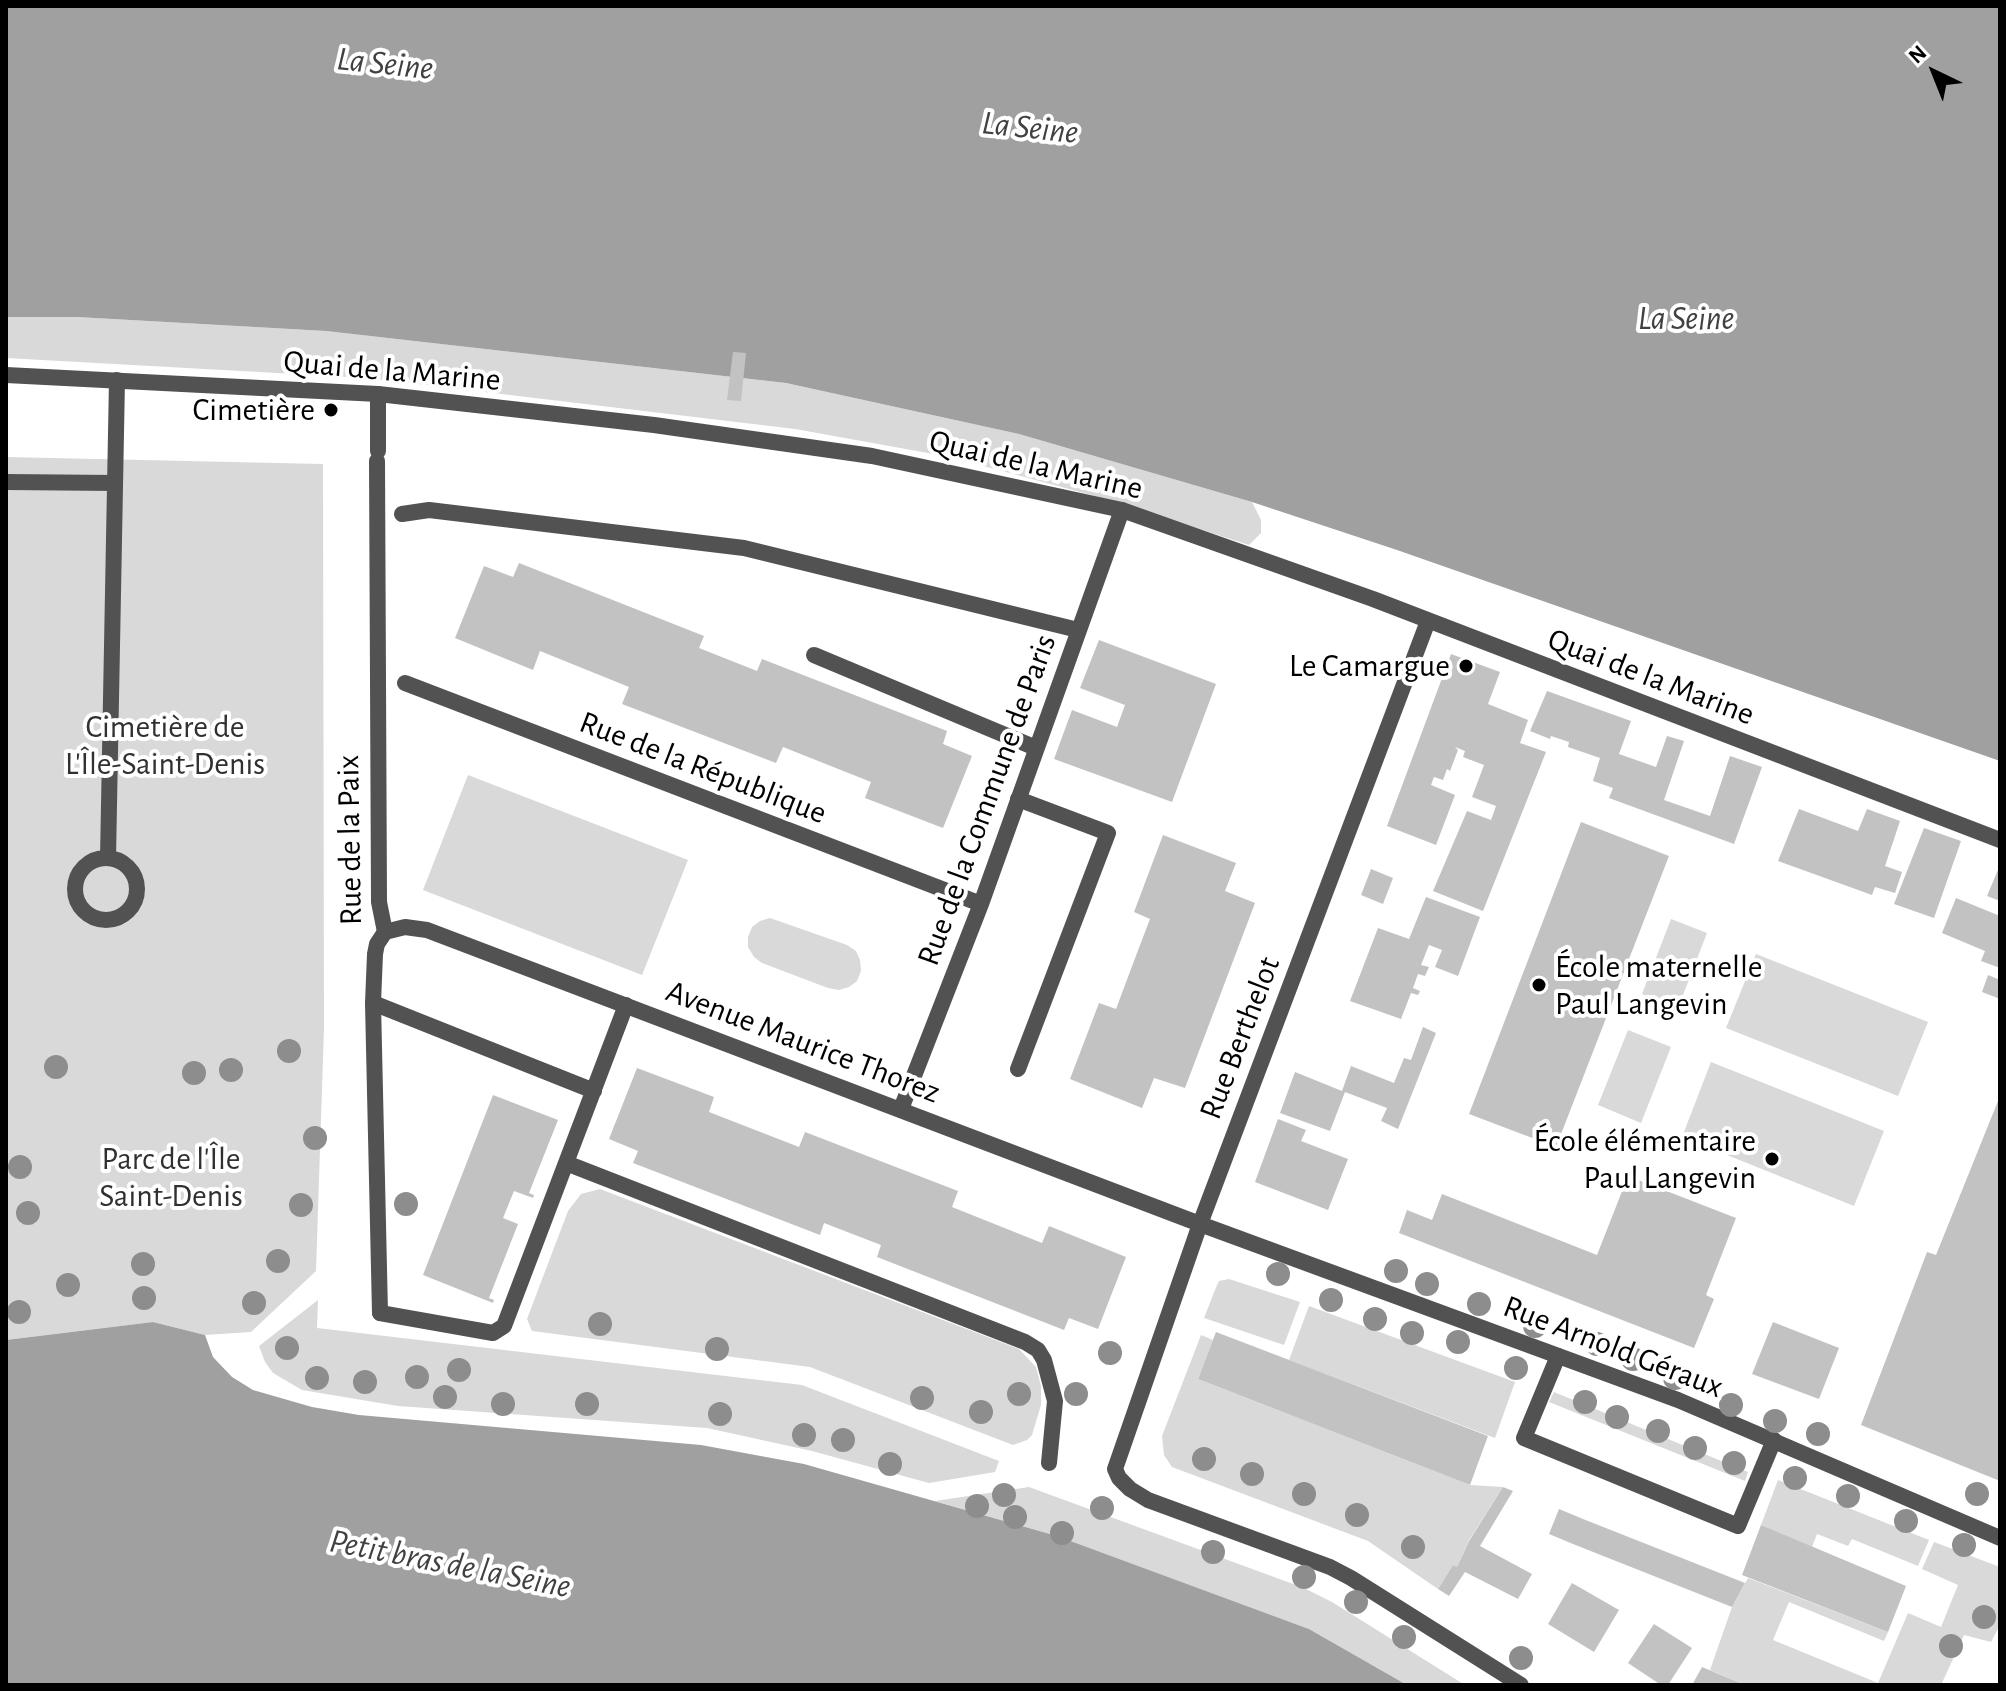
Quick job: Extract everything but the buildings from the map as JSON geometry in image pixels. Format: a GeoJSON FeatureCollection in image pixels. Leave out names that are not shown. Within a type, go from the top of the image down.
{"type":"FeatureCollection","features":[{"type":"Feature","properties":{"kind":"street","name":"Quai de la Marine"},"geometry":{"type":"LineString","coordinates":[[6,375],[378,394],[654,425],[872,456],[1122,510],[1428,621],[2000,840]]}},
{"type":"Feature","properties":{"kind":"street"},"geometry":{"type":"LineString","coordinates":[[108,858],[117,380]]}},
{"type":"Feature","properties":{"kind":"street","name":"Rue de la Paix"},"geometry":{"type":"LineString","coordinates":[[378,394],[379,902],[385,932],[375,954],[373,1003],[380,1313],[493,1333],[500,1330],[566,1163]]}},
{"type":"Feature","properties":{"kind":"street"},"geometry":{"type":"LineString","coordinates":[[6,482],[115,483]]}},
{"type":"Feature","properties":{"kind":"street"},"geometry":{"type":"LineString","coordinates":[[402,514],[429,510],[744,548],[1078,630]]}},
{"type":"Feature","properties":{"kind":"street","name":"Rue de la Commune de Paris"},"geometry":{"type":"LineString","coordinates":[[901,1109],[981,904],[1122,510]]}},
{"type":"Feature","properties":{"kind":"street","name":"Rue Berthelot"},"geometry":{"type":"LineString","coordinates":[[1428,621],[1200,1224],[1115,1469],[1119,1478],[1148,1500],[1339,1572],[1521,1685]]}},
{"type":"Feature","properties":{"kind":"street"},"geometry":{"type":"LineString","coordinates":[[814,655],[1036,748]]}},
{"type":"Feature","properties":{"kind":"street","name":"Rue de la République"},"geometry":{"type":"LineString","coordinates":[[405,683],[981,904]]}},
{"type":"Feature","properties":{"kind":"street"},"geometry":{"type":"LineString","coordinates":[[1018,799],[1108,833],[1018,1069]]}},
{"type":"Feature","properties":{"kind":"street","name":"Avenue Maurice Thorez"},"geometry":{"type":"LineString","coordinates":[[385,932],[405,927],[427,930],[1200,1224]]}},
{"type":"Feature","properties":{"kind":"street"},"geometry":{"type":"LineString","coordinates":[[373,1003],[594,1091]]}},
{"type":"Feature","properties":{"kind":"street"},"geometry":{"type":"LineString","coordinates":[[626,1005],[566,1163],[1025,1342],[1038,1350],[1044,1360],[1055,1401],[1049,1463]]}},
{"type":"Feature","properties":{"kind":"street","name":"Rue Arnold Géraux"},"geometry":{"type":"LineString","coordinates":[[1200,1224],[1678,1400],[2000,1538]]}},
{"type":"Feature","properties":{"kind":"street"},"geometry":{"type":"LineString","coordinates":[[1558,1356],[1524,1438],[1738,1526],[1774,1440]]}},
{"type":"Feature","properties":{"kind":"green space"},"geometry":{"type":"Polygon","coordinates":[[[6,317],[77,317],[326,331],[786,383],[1019,434],[1252,502],[1261,520],[1261,533],[1249,545],[1106,499],[991,468],[928,453],[795,429],[367,378],[6,358],[6,317]]]}},
{"type":"Feature","properties":{"kind":"green space","name":"Cimetière de L'Île-Saint-Denis"},"geometry":{"type":"Polygon","coordinates":[[[6,457],[323,464],[324,1028],[316,1271],[251,1332],[205,1335],[153,1322],[6,1340],[6,457]]]}},
{"type":"Feature","properties":{"kind":"green space"},"geometry":{"type":"Polygon","coordinates":[[[468,775],[688,860],[642,975],[423,890],[468,775]]]}},
{"type":"Feature","properties":{"kind":"green space"},"geometry":{"type":"Polygon","coordinates":[[[770,918],[856,951],[861,971],[857,981],[839,990],[828,988],[762,963],[748,947],[748,937],[752,927],[770,918]]]}},
{"type":"Feature","properties":{"kind":"green space"},"geometry":{"type":"Polygon","coordinates":[[[1671,919],[1707,933],[1678,1008],[1642,994],[1671,919]]]}},
{"type":"Feature","properties":{"kind":"green space"},"geometry":{"type":"Polygon","coordinates":[[[1756,954],[1928,1022],[1898,1096],[1726,1028],[1756,954]]]}},
{"type":"Feature","properties":{"kind":"green space"},"geometry":{"type":"Polygon","coordinates":[[[1628,1030],[1671,1047],[1641,1123],[1598,1105],[1628,1030]]]}},
{"type":"Feature","properties":{"kind":"green space"},"geometry":{"type":"Polygon","coordinates":[[[1711,1062],[1884,1131],[1854,1206],[1682,1137],[1711,1062]]]}},
{"type":"Feature","properties":{"kind":"green space"},"geometry":{"type":"Polygon","coordinates":[[[600,1189],[1019,1349],[1036,1367],[1041,1386],[1041,1405],[1032,1435],[1013,1445],[810,1367],[532,1331],[527,1319],[568,1211],[581,1194],[600,1189]]]}},
{"type":"Feature","properties":{"kind":"green space"},"geometry":{"type":"Polygon","coordinates":[[[1229,1279],[1300,1302],[1284,1345],[1204,1318],[1219,1281],[1229,1279]]]}},
{"type":"Feature","properties":{"kind":"green space"},"geometry":{"type":"Polygon","coordinates":[[[318,1300],[317,1328],[802,1385],[999,1461],[995,1472],[929,1483],[812,1451],[707,1428],[398,1406],[302,1390],[273,1373],[259,1346],[318,1300]]]}},
{"type":"Feature","properties":{"kind":"green space"},"geometry":{"type":"Polygon","coordinates":[[[1309,1306],[1515,1382],[1495,1438],[1289,1360],[1309,1306]]]}},
{"type":"Feature","properties":{"kind":"green space"},"geometry":{"type":"Polygon","coordinates":[[[1201,1335],[1213,1340],[1198,1379],[1470,1485],[1503,1487],[1469,1540],[1457,1567],[1453,1565],[1438,1589],[1368,1541],[1172,1467],[1164,1455],[1162,1436],[1201,1335]]]}},
{"type":"Feature","properties":{"kind":"green space"},"geometry":{"type":"Polygon","coordinates":[[[1554,1392],[1748,1472],[1745,1481],[1549,1402],[1554,1392]]]}},
{"type":"Feature","properties":{"kind":"green space"},"geometry":{"type":"Polygon","coordinates":[[[1778,1480],[1929,1540],[1918,1566],[1852,1539],[1848,1546],[1817,1534],[1812,1547],[1761,1525],[1778,1480]]]}},
{"type":"Feature","properties":{"kind":"green space"},"geometry":{"type":"Polygon","coordinates":[[[1029,1487],[1304,1588],[1332,1602],[1465,1685],[1407,1685],[1309,1629],[1057,1536],[935,1501],[1029,1487]]]}},
{"type":"Feature","properties":{"kind":"green space"},"geometry":{"type":"Polygon","coordinates":[[[1934,1542],[2000,1567],[2000,1625],[1991,1642],[1964,1635],[1941,1685],[1745,1685],[1710,1670],[1732,1607],[1748,1578],[1888,1632],[1884,1641],[1789,1602],[1773,1640],[1878,1683],[1908,1613],[1941,1627],[1958,1585],[1922,1569],[1934,1542]]]}},
{"type":"Feature","properties":{"kind":"water","name":"La Seine"},"geometry":{"type":"Polygon","coordinates":[[[6,6],[2000,6],[2000,761],[1397,550],[1252,502],[1019,434],[786,383],[326,331],[77,317],[6,317],[6,6]]]}},
{"type":"Feature","properties":{"kind":"water","name":"Petit bras de la Seine"},"geometry":{"type":"Polygon","coordinates":[[[153,1322],[205,1335],[213,1357],[232,1377],[253,1390],[312,1407],[359,1415],[701,1445],[804,1464],[1057,1536],[1309,1629],[1407,1685],[6,1685],[6,1340],[153,1322]]]}},
{"type":"Feature","properties":{"kind":"place","name":"Cimetière"},"geometry":{"type":"Point","coordinates":[331,410]}},
{"type":"Feature","properties":{"kind":"place","name":"Le Camargue"},"geometry":{"type":"Point","coordinates":[1466,666]}},
{"type":"Feature","properties":{"kind":"place","name":"École maternelle Paul Langevin"},"geometry":{"type":"Point","coordinates":[1539,985]}},
{"type":"Feature","properties":{"kind":"place","name":"École élémentaire Paul Langevin"},"geometry":{"type":"Point","coordinates":[1772,1159]}},
{"type":"Feature","properties":{"kind":"park label","name":"Parc de l'Île Saint-Denis"},"geometry":{"type":"Point","coordinates":[171,1178]}}]}
